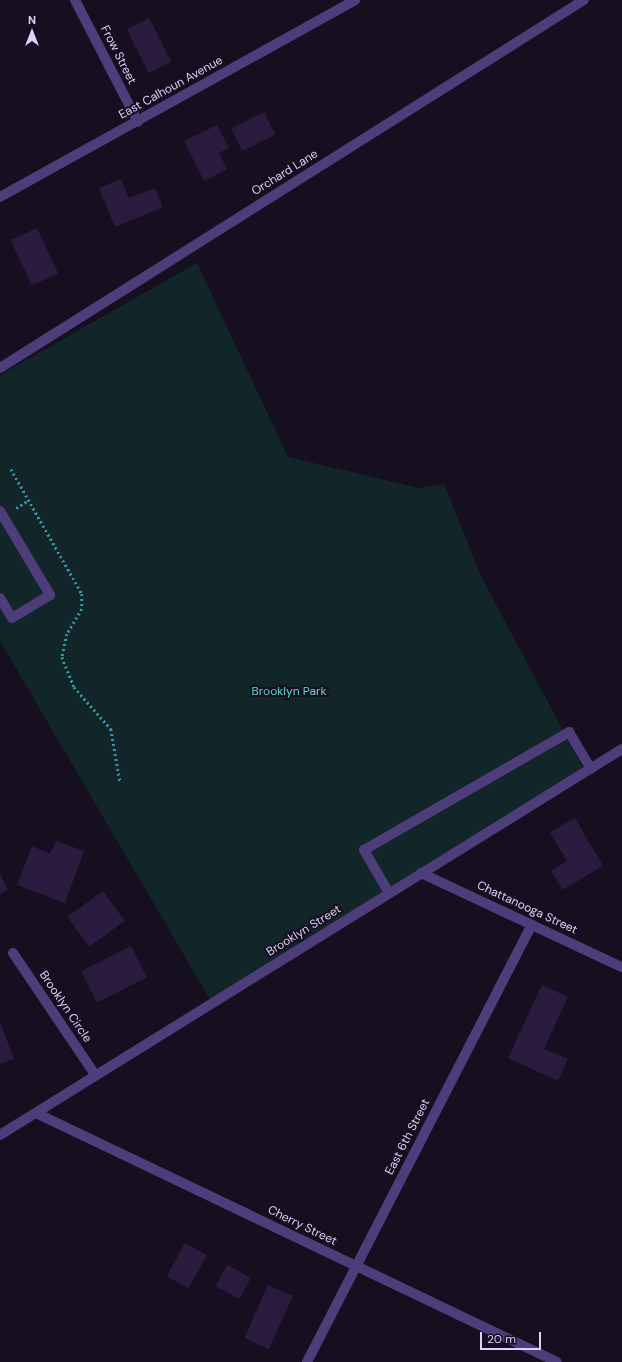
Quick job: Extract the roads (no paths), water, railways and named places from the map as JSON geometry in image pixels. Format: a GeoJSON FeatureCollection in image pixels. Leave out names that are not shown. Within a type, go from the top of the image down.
{"type":"FeatureCollection","features":[{"type":"Feature","properties":{"kind":"street","name":"Frow Street"},"geometry":{"type":"LineString","coordinates":[[75,0],[138,122]]}},
{"type":"Feature","properties":{"kind":"street","name":"East Calhoun Avenue"},"geometry":{"type":"LineString","coordinates":[[0,197],[138,122],[355,0]]}},
{"type":"Feature","properties":{"kind":"street","name":"Orchard Lane"},"geometry":{"type":"LineString","coordinates":[[0,368],[584,0]]}},
{"type":"Feature","properties":{"kind":"street"},"geometry":{"type":"LineString","coordinates":[[0,511],[50,595],[12,618],[0,598]]}},
{"type":"Feature","properties":{"kind":"street"},"geometry":{"type":"LineString","coordinates":[[389,893],[364,850],[569,732],[590,769]]}},
{"type":"Feature","properties":{"kind":"street","name":"Brooklyn Street"},"geometry":{"type":"LineString","coordinates":[[0,1135],[622,749]]}},
{"type":"Feature","properties":{"kind":"street","name":"Chattanooga Street"},"geometry":{"type":"LineString","coordinates":[[421,873],[622,967]]}},
{"type":"Feature","properties":{"kind":"street","name":"East 6th Street"},"geometry":{"type":"LineString","coordinates":[[307,1362],[532,925]]}},
{"type":"Feature","properties":{"kind":"street","name":"Brooklyn Circle"},"geometry":{"type":"LineString","coordinates":[[13,953],[96,1076]]}},
{"type":"Feature","properties":{"kind":"street","name":"Cherry Street"},"geometry":{"type":"LineString","coordinates":[[36,1113],[557,1362]]}},
{"type":"Feature","properties":{"kind":"park label","name":"Brooklyn Park"},"geometry":{"type":"Point","coordinates":[289,692]}}]}
